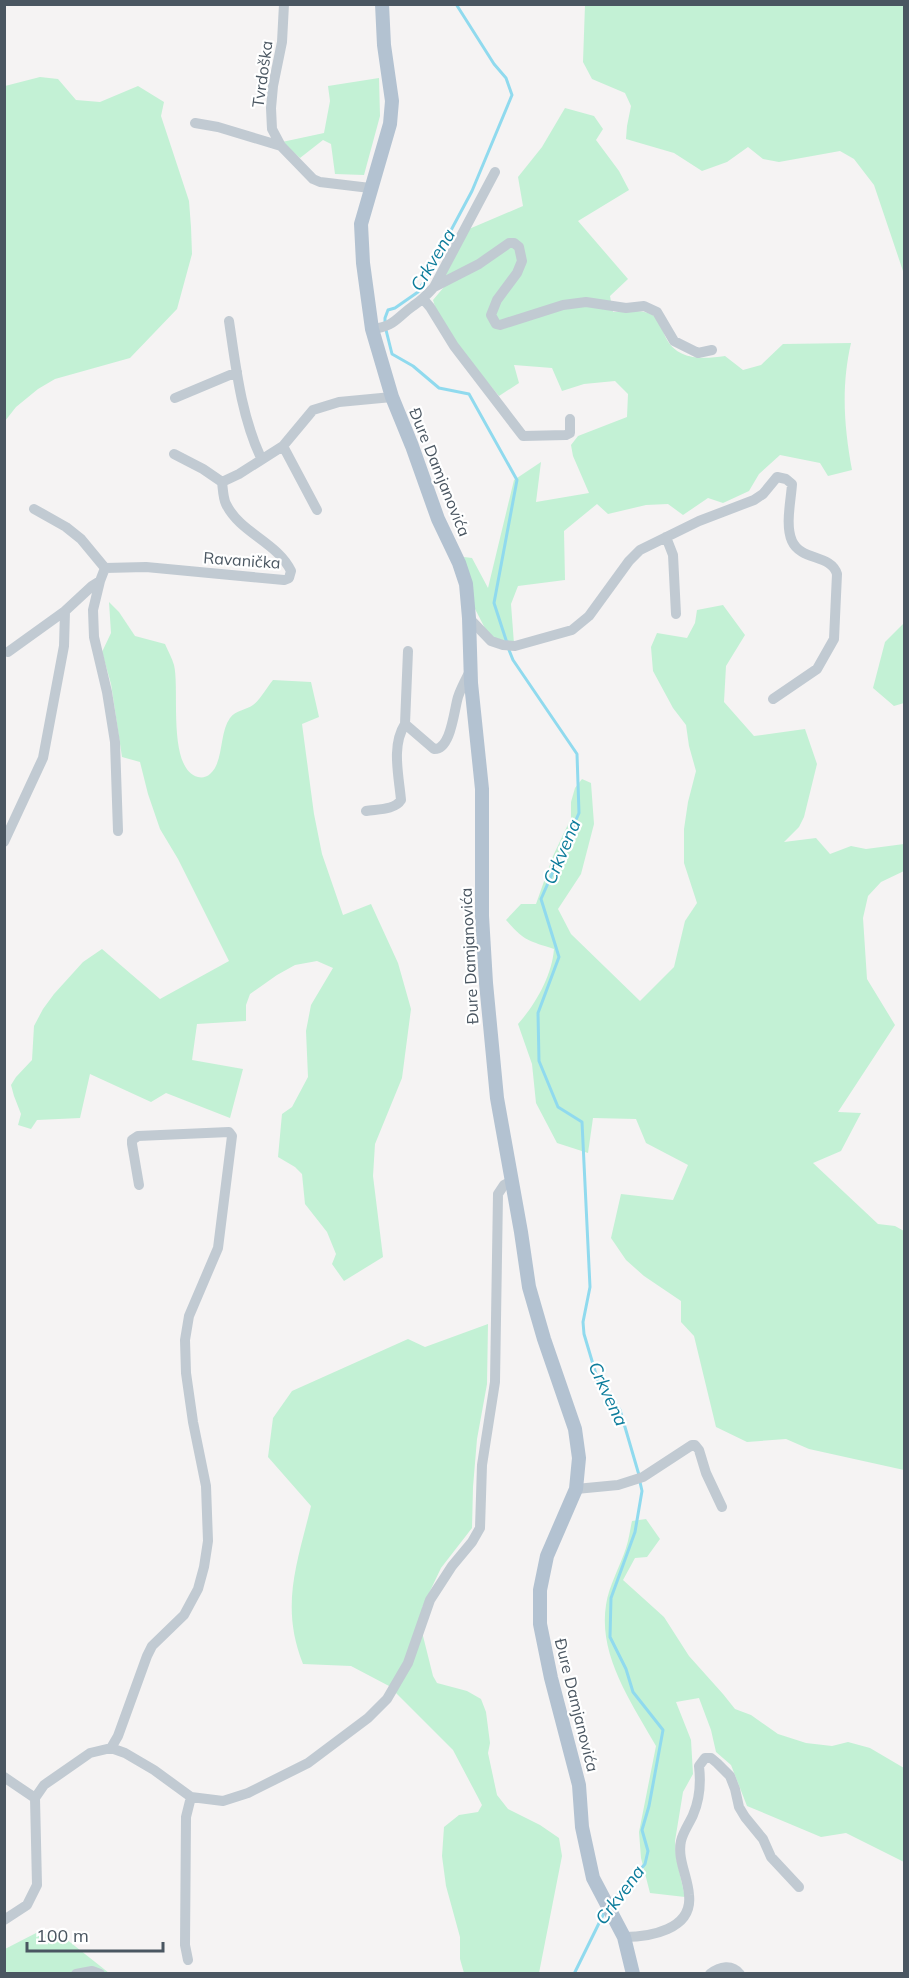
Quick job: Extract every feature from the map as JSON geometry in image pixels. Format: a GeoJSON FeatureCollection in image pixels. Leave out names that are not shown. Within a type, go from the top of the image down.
{"type":"FeatureCollection","features":[{"type":"Feature","properties":{"kind":"main road","name":"Đure Damjanovića"},"geometry":{"type":"LineString","coordinates":[[382,4],[384,45],[392,101],[390,124],[361,224],[363,263],[381,328],[392,397],[438,519],[459,563],[466,584],[470,618],[470,670],[482,789],[482,916],[486,983],[497,1098],[529,1287],[575,1430],[579,1458],[576,1489],[547,1556],[540,1590],[540,1624],[551,1678],[579,1785],[582,1827],[592,1878],[624,1937],[633,1974]]}},
{"type":"Feature","properties":{"kind":"street","name":"Tvrdoška"},"geometry":{"type":"LineString","coordinates":[[284,4],[282,42],[273,87],[272,129],[281,146],[314,179],[320,182],[370,188]]}},
{"type":"Feature","properties":{"kind":"street","name":"Tvrdoška"},"geometry":{"type":"LineString","coordinates":[[195,123],[218,127],[281,146]]}},
{"type":"Feature","properties":{"kind":"street"},"geometry":{"type":"LineString","coordinates":[[381,328],[424,300],[434,287],[495,172]]}},
{"type":"Feature","properties":{"kind":"street"},"geometry":{"type":"LineString","coordinates":[[434,287],[479,264],[509,243],[514,243],[519,247],[522,261],[517,273],[496,300],[491,315],[496,324],[509,323],[541,311],[586,302],[626,308],[644,306],[657,312],[674,341],[698,353],[712,350]]}},
{"type":"Feature","properties":{"kind":"street"},"geometry":{"type":"LineString","coordinates":[[424,300],[454,346],[523,436],[566,435],[570,433],[570,419]]}},
{"type":"Feature","properties":{"kind":"street"},"geometry":{"type":"LineString","coordinates":[[229,321],[249,430],[261,458]]}},
{"type":"Feature","properties":{"kind":"street"},"geometry":{"type":"LineString","coordinates":[[175,398],[237,372]]}},
{"type":"Feature","properties":{"kind":"street"},"geometry":{"type":"LineString","coordinates":[[174,454],[222,482],[283,446],[313,410],[339,402],[392,397]]}},
{"type":"Feature","properties":{"kind":"street"},"geometry":{"type":"LineString","coordinates":[[283,446],[317,510]]}},
{"type":"Feature","properties":{"kind":"street"},"geometry":{"type":"LineString","coordinates":[[470,618],[491,641],[503,645],[515,646],[572,630],[589,616],[628,561],[640,550],[723,510],[754,500],[777,477],[786,479],[792,484],[790,514],[793,543],[808,555],[835,567],[837,574],[834,639],[817,669],[773,699]]}},
{"type":"Feature","properties":{"kind":"street","name":"Ravanička"},"geometry":{"type":"LineString","coordinates":[[105,568],[146,567],[284,580],[289,578],[291,571],[276,550],[246,527],[226,504],[222,482]]}},
{"type":"Feature","properties":{"kind":"street"},"geometry":{"type":"LineString","coordinates":[[34,509],[66,527],[81,539],[105,568],[93,610],[94,637],[107,692],[115,742],[118,831]]}},
{"type":"Feature","properties":{"kind":"street"},"geometry":{"type":"LineString","coordinates":[[666,537],[673,555],[676,614]]}},
{"type":"Feature","properties":{"kind":"street"},"geometry":{"type":"LineString","coordinates":[[8,652],[65,611],[100,581]]}},
{"type":"Feature","properties":{"kind":"street"},"geometry":{"type":"LineString","coordinates":[[4,842],[43,758],[64,646],[65,611]]}},
{"type":"Feature","properties":{"kind":"street"},"geometry":{"type":"LineString","coordinates":[[366,811],[393,807],[401,800],[397,746],[399,734],[405,724],[408,651]]}},
{"type":"Feature","properties":{"kind":"street"},"geometry":{"type":"LineString","coordinates":[[405,724],[432,748],[441,749],[449,734],[459,694],[470,670]]}},
{"type":"Feature","properties":{"kind":"street"},"geometry":{"type":"LineString","coordinates":[[111,1748],[118,1736],[147,1656],[153,1646],[184,1615],[198,1589],[204,1567],[208,1541],[206,1486],[190,1402],[185,1340],[189,1316],[218,1248],[232,1136],[229,1132],[138,1136],[132,1140],[132,1144],[139,1185]]}},
{"type":"Feature","properties":{"kind":"street"},"geometry":{"type":"LineString","coordinates":[[4,1920],[27,1905],[37,1884],[35,1798],[44,1785],[90,1753],[111,1748],[125,1753],[154,1770],[191,1797],[223,1801],[248,1793],[308,1763],[368,1718],[387,1699],[408,1663],[430,1600],[480,1528],[482,1465],[495,1382],[498,1194],[504,1185],[512,1181]]}},
{"type":"Feature","properties":{"kind":"street"},"geometry":{"type":"LineString","coordinates":[[576,1489],[618,1485],[638,1479],[689,1446],[695,1445],[722,1507]]}},
{"type":"Feature","properties":{"kind":"street"},"geometry":{"type":"LineString","coordinates":[[624,1937],[643,1937],[667,1930],[686,1914],[690,1904],[690,1894],[682,1863],[681,1839],[697,1804],[701,1784],[699,1766],[705,1758],[711,1758],[729,1776],[739,1807],[745,1817],[763,1839],[771,1857],[799,1887]]}},
{"type":"Feature","properties":{"kind":"street"},"geometry":{"type":"LineString","coordinates":[[4,1777],[35,1798]]}},
{"type":"Feature","properties":{"kind":"street"},"geometry":{"type":"LineString","coordinates":[[188,1960],[185,1945],[186,1817],[191,1797]]}},
{"type":"Feature","properties":{"kind":"street"},"geometry":{"type":"LineString","coordinates":[[710,1974],[722,1967],[730,1967],[736,1968],[740,1974]]}},
{"type":"Feature","properties":{"kind":"street"},"geometry":{"type":"LineString","coordinates":[[76,1974],[92,1971],[100,1974]]}},
{"type":"Feature","properties":{"kind":"green space"},"geometry":{"type":"Polygon","coordinates":[[[585,5],[904,5],[904,274],[874,185],[854,159],[840,151],[779,162],[763,159],[748,147],[727,162],[702,171],[674,153],[626,139],[631,106],[625,93],[592,79],[583,62],[585,5]]]}},
{"type":"Feature","properties":{"kind":"green space"},"geometry":{"type":"Polygon","coordinates":[[[40,77],[58,79],[76,100],[100,102],[138,86],[164,102],[161,116],[189,201],[192,254],[177,309],[130,358],[55,379],[16,407],[5,421],[5,86],[40,77]]]}},
{"type":"Feature","properties":{"kind":"green space"},"geometry":{"type":"Polygon","coordinates":[[[379,78],[380,116],[364,175],[335,174],[331,144],[323,140],[300,158],[282,142],[324,133],[330,101],[328,86],[379,78]]]}},
{"type":"Feature","properties":{"kind":"green space"},"geometry":{"type":"Polygon","coordinates":[[[565,108],[594,116],[603,129],[596,140],[619,171],[629,190],[578,221],[628,279],[610,296],[613,312],[635,311],[651,314],[657,319],[671,346],[677,351],[700,358],[725,356],[743,370],[761,365],[783,344],[851,343],[846,375],[845,406],[852,470],[828,476],[820,463],[780,455],[759,474],[749,491],[723,503],[708,498],[683,515],[668,504],[646,505],[608,514],[597,504],[564,531],[565,580],[518,586],[511,604],[514,644],[489,636],[474,607],[464,557],[472,558],[488,588],[514,480],[541,462],[536,502],[589,493],[573,456],[571,445],[578,436],[627,417],[628,394],[615,381],[584,384],[562,391],[552,368],[514,365],[519,383],[499,396],[452,338],[433,300],[444,287],[441,277],[469,229],[523,206],[518,177],[542,147],[565,108]]]}},
{"type":"Feature","properties":{"kind":"green space"},"geometry":{"type":"Polygon","coordinates":[[[109,602],[119,612],[135,636],[165,644],[174,665],[178,744],[182,760],[188,771],[198,777],[207,776],[214,769],[220,755],[224,731],[230,718],[256,702],[273,680],[311,682],[319,717],[302,724],[314,814],[322,854],[343,915],[371,904],[398,963],[411,1009],[402,1078],[375,1144],[373,1176],[383,1257],[344,1281],[332,1264],[336,1254],[327,1232],[305,1204],[302,1174],[278,1157],[282,1114],[292,1107],[308,1077],[306,1031],[311,1005],[333,968],[317,961],[295,965],[250,994],[246,1005],[246,1021],[197,1024],[192,1060],[243,1069],[230,1118],[166,1093],[151,1102],[90,1074],[80,1118],[37,1120],[31,1129],[18,1125],[21,1114],[11,1085],[32,1060],[34,1026],[54,994],[83,962],[102,949],[160,999],[229,961],[178,859],[160,829],[140,762],[122,757],[111,684],[102,652],[111,633],[109,602]]]}},
{"type":"Feature","properties":{"kind":"green space"},"geometry":{"type":"Polygon","coordinates":[[[723,605],[745,635],[726,666],[724,702],[754,736],[805,729],[817,764],[804,817],[799,827],[784,842],[816,838],[830,854],[851,846],[866,849],[904,844],[904,871],[881,882],[868,896],[863,918],[867,979],[895,1025],[838,1112],[861,1113],[841,1151],[813,1163],[878,1224],[895,1226],[904,1231],[904,1470],[809,1449],[786,1439],[747,1442],[716,1427],[694,1336],[681,1322],[681,1301],[644,1276],[626,1260],[611,1238],[621,1194],[673,1200],[688,1165],[646,1143],[636,1119],[593,1118],[588,1153],[557,1143],[536,1103],[532,1064],[518,1024],[542,989],[553,959],[554,949],[527,939],[506,920],[521,904],[536,904],[553,856],[571,818],[571,802],[575,788],[582,779],[591,783],[594,824],[581,874],[558,909],[571,934],[640,1001],[674,967],[685,921],[697,903],[684,863],[684,829],[696,771],[686,725],[673,708],[653,671],[651,647],[657,633],[687,638],[695,623],[697,610],[723,605]]]}},
{"type":"Feature","properties":{"kind":"green space"},"geometry":{"type":"Polygon","coordinates":[[[904,623],[904,703],[894,706],[873,688],[885,642],[904,623]]]}},
{"type":"Feature","properties":{"kind":"green space"},"geometry":{"type":"Polygon","coordinates":[[[488,1324],[487,1384],[477,1439],[472,1528],[441,1568],[422,1608],[423,1636],[433,1676],[437,1683],[467,1691],[481,1699],[486,1712],[490,1743],[488,1753],[497,1795],[508,1809],[540,1825],[559,1838],[562,1856],[539,1973],[464,1973],[460,1959],[460,1937],[446,1886],[442,1856],[444,1827],[459,1815],[478,1812],[482,1805],[453,1750],[389,1686],[351,1666],[303,1664],[296,1643],[292,1604],[296,1566],[311,1506],[268,1457],[273,1418],[292,1391],[408,1339],[425,1347],[488,1324]]]}},
{"type":"Feature","properties":{"kind":"green space"},"geometry":{"type":"Polygon","coordinates":[[[646,1519],[660,1539],[647,1557],[635,1558],[623,1580],[664,1617],[689,1656],[735,1709],[751,1715],[778,1734],[806,1743],[832,1746],[848,1742],[870,1748],[904,1768],[904,1862],[846,1833],[821,1837],[747,1806],[731,1765],[716,1752],[711,1730],[699,1698],[676,1702],[691,1740],[693,1774],[683,1792],[675,1841],[676,1857],[685,1897],[650,1893],[641,1858],[639,1832],[656,1746],[619,1678],[607,1642],[605,1624],[607,1598],[626,1548],[632,1521],[646,1519]]]}},
{"type":"Feature","properties":{"kind":"green space"},"geometry":{"type":"Polygon","coordinates":[[[38,1932],[66,1939],[109,1973],[5,1974],[5,1949],[38,1932]]]}},
{"type":"Feature","properties":{"kind":"waterway","name":"Crkvena"},"geometry":{"type":"LineString","coordinates":[[385,323],[388,310],[395,308],[418,292],[472,191],[512,95],[506,78],[494,64],[456,4]]}},
{"type":"Feature","properties":{"kind":"waterway","name":"Crkvena"},"geometry":{"type":"LineString","coordinates":[[386,330],[392,354],[413,366],[439,388],[469,394],[517,480],[494,603],[507,643]]}},
{"type":"Feature","properties":{"kind":"waterway","name":"Crkvena"},"geometry":{"type":"LineString","coordinates":[[509,650],[513,660],[577,754],[579,813],[541,899],[559,957],[538,1013],[539,1061],[558,1107],[582,1122],[590,1287],[583,1322],[584,1334],[598,1381],[620,1410],[639,1475]]}},
{"type":"Feature","properties":{"kind":"waterway","name":"Crkvena"},"geometry":{"type":"LineString","coordinates":[[611,1904],[645,1864],[648,1851],[642,1830],[649,1806],[663,1730],[633,1692],[626,1669],[610,1637],[611,1598],[635,1532],[642,1491],[640,1482]]}},
{"type":"Feature","properties":{"kind":"waterway","name":"Crkvena"},"geometry":{"type":"LineString","coordinates":[[574,1974],[605,1911]]}}]}
